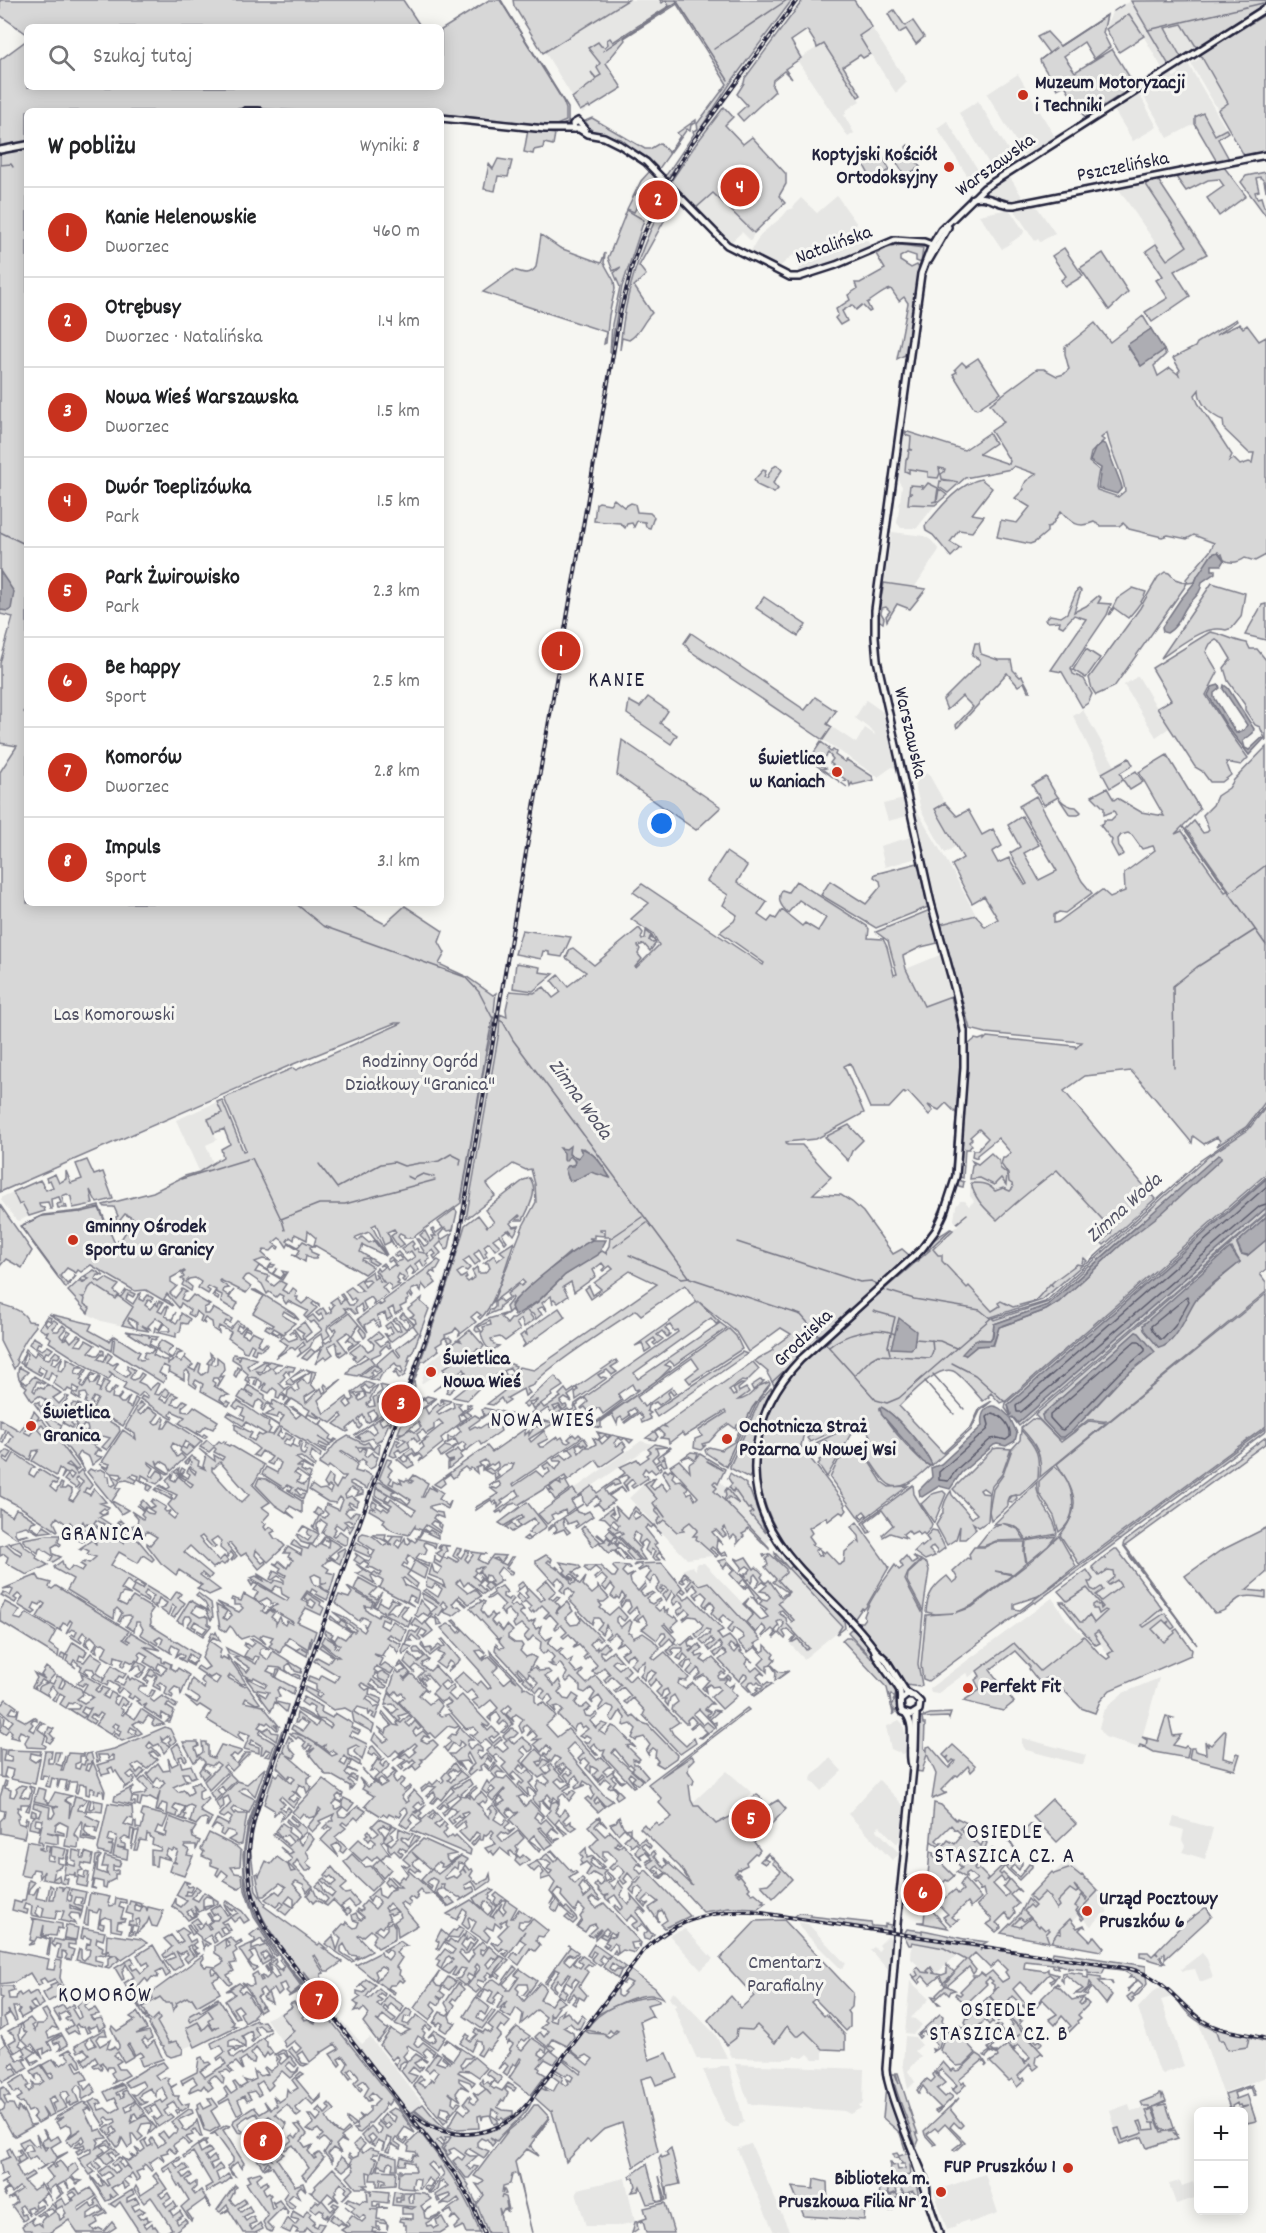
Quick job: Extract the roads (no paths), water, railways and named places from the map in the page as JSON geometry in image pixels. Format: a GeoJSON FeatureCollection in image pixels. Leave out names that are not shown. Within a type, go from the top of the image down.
{"type":"FeatureCollection","features":[{"type":"Feature","properties":{"kind":"main road","name":"Warszawska"},"geometry":{"type":"LineString","coordinates":[[953,1187],[957,1166],[964,1067],[962,1022],[932,903],[883,687],[874,637],[921,283],[932,247],[972,199],[1266,8]]}},
{"type":"Feature","properties":{"kind":"main road","name":"Natalińska"},"geometry":{"type":"LineString","coordinates":[[444,118],[548,129],[577,127],[620,144],[644,160],[727,245],[790,277],[836,265],[892,241],[910,240],[932,247]]}},
{"type":"Feature","properties":{"kind":"main road"},"geometry":{"type":"LineString","coordinates":[[0,150],[24,146]]}},
{"type":"Feature","properties":{"kind":"main road","name":"Pszczelińska"},"geometry":{"type":"LineString","coordinates":[[972,199],[983,194],[1006,205],[1014,205],[1266,155]]}},
{"type":"Feature","properties":{"kind":"main road","name":"Grodziska"},"geometry":{"type":"LineString","coordinates":[[911,1695],[906,1692],[886,1660],[796,1564],[774,1536],[762,1510],[757,1487],[754,1469],[756,1444],[767,1407],[787,1375],[800,1360],[919,1252],[941,1220],[953,1187]]}},
{"type":"Feature","properties":{"kind":"main road","name":"Grodziska"},"geometry":{"type":"LineString","coordinates":[[875,1650],[899,1689],[901,1700]]}},
{"type":"Feature","properties":{"kind":"main road"},"geometry":{"type":"LineString","coordinates":[[912,1765],[909,1717],[900,1708],[901,1700],[911,1695],[919,1701],[920,1707],[915,1717],[916,1742],[912,1765],[887,2058],[892,2093],[913,2152],[920,2182],[940,2233]]}},
{"type":"Feature","properties":{"kind":"main road"},"geometry":{"type":"LineString","coordinates":[[905,1714],[911,1715],[917,1712]]}},
{"type":"Feature","properties":{"kind":"water"},"geometry":{"type":"Polygon","coordinates":[[[1151,329],[1164,350],[1141,366],[1127,345],[1151,329]]]}},
{"type":"Feature","properties":{"kind":"water"},"geometry":{"type":"Polygon","coordinates":[[[1102,443],[1106,445],[1121,484],[1122,488],[1117,494],[1098,488],[1101,468],[1090,461],[1095,449],[1102,443]]]}},
{"type":"Feature","properties":{"kind":"water"},"geometry":{"type":"Polygon","coordinates":[[[1218,552],[1224,560],[1221,565],[1212,565],[1215,573],[1202,582],[1199,593],[1187,606],[1174,627],[1167,633],[1163,632],[1162,627],[1180,600],[1195,582],[1212,554],[1218,552]]]}},
{"type":"Feature","properties":{"kind":"water"},"geometry":{"type":"Polygon","coordinates":[[[0,571],[14,592],[11,609],[8,611],[0,610],[0,571]]]}},
{"type":"Feature","properties":{"kind":"water"},"geometry":{"type":"Polygon","coordinates":[[[1219,685],[1220,688],[1214,693],[1214,697],[1236,733],[1244,730],[1247,725],[1223,689],[1224,685],[1254,729],[1253,733],[1243,741],[1245,748],[1249,750],[1262,738],[1264,739],[1249,755],[1226,725],[1208,695],[1212,687],[1219,685]]]}},
{"type":"Feature","properties":{"kind":"water"},"geometry":{"type":"Polygon","coordinates":[[[570,1146],[569,1154],[578,1158],[582,1153],[580,1148],[594,1156],[610,1178],[591,1172],[573,1181],[569,1180],[565,1169],[568,1166],[574,1166],[575,1161],[570,1156],[565,1161],[564,1153],[560,1148],[566,1149],[570,1146]]]}},
{"type":"Feature","properties":{"kind":"water"},"geometry":{"type":"Polygon","coordinates":[[[1218,1155],[1221,1159],[1162,1213],[1123,1243],[1059,1302],[1046,1310],[999,1327],[993,1345],[977,1346],[966,1355],[962,1354],[975,1340],[990,1340],[993,1337],[994,1324],[1048,1305],[1218,1155]]]}},
{"type":"Feature","properties":{"kind":"water"},"geometry":{"type":"Polygon","coordinates":[[[1266,1179],[1266,1208],[1018,1423],[1013,1417],[1010,1418],[1017,1433],[1015,1441],[1006,1446],[994,1445],[961,1473],[950,1489],[939,1486],[922,1497],[920,1496],[919,1490],[932,1477],[931,1468],[941,1464],[982,1426],[982,1417],[986,1409],[992,1406],[997,1407],[1009,1416],[1011,1414],[1008,1405],[1266,1179]]]}},
{"type":"Feature","properties":{"kind":"water"},"geometry":{"type":"Polygon","coordinates":[[[1266,1217],[1266,1240],[1248,1255],[1242,1254],[1237,1243],[1266,1217]]]}},
{"type":"Feature","properties":{"kind":"water"},"geometry":{"type":"Polygon","coordinates":[[[592,1240],[606,1240],[598,1255],[565,1275],[537,1302],[515,1316],[511,1307],[524,1291],[592,1240]]]}},
{"type":"Feature","properties":{"kind":"water"},"geometry":{"type":"Polygon","coordinates":[[[1230,1248],[1240,1262],[1200,1295],[1176,1335],[1165,1346],[1159,1348],[1144,1330],[1143,1325],[1230,1248]]]}},
{"type":"Feature","properties":{"kind":"water"},"geometry":{"type":"Polygon","coordinates":[[[899,1318],[916,1331],[914,1346],[911,1349],[891,1348],[899,1318]]]}},
{"type":"Feature","properties":{"kind":"water"},"geometry":{"type":"Polygon","coordinates":[[[1136,1332],[1155,1352],[1122,1378],[1073,1430],[1064,1437],[1059,1437],[1043,1420],[1042,1415],[1136,1332]]]}},
{"type":"Feature","properties":{"kind":"water"},"geometry":{"type":"Polygon","coordinates":[[[881,1407],[910,1433],[932,1465],[923,1462],[882,1415],[881,1407]]]}},
{"type":"Feature","properties":{"kind":"waterway"},"geometry":{"type":"LineString","coordinates":[[501,0],[504,5]]}},
{"type":"Feature","properties":{"kind":"waterway"},"geometry":{"type":"LineString","coordinates":[[676,0],[728,80]]}},
{"type":"Feature","properties":{"kind":"waterway"},"geometry":{"type":"LineString","coordinates":[[714,49],[787,0]]}},
{"type":"Feature","properties":{"kind":"waterway"},"geometry":{"type":"LineString","coordinates":[[624,37],[677,2]]}},
{"type":"Feature","properties":{"kind":"waterway"},"geometry":{"type":"LineString","coordinates":[[1148,30],[1263,3]]}},
{"type":"Feature","properties":{"kind":"waterway"},"geometry":{"type":"LineString","coordinates":[[1114,11],[1123,5]]}},
{"type":"Feature","properties":{"kind":"waterway"},"geometry":{"type":"LineString","coordinates":[[505,7],[524,38]]}},
{"type":"Feature","properties":{"kind":"waterway"},"geometry":{"type":"LineString","coordinates":[[1060,46],[1106,16]]}},
{"type":"Feature","properties":{"kind":"waterway"},"geometry":{"type":"LineString","coordinates":[[603,51],[622,38]]}},
{"type":"Feature","properties":{"kind":"waterway"},"geometry":{"type":"LineString","coordinates":[[525,39],[568,108],[568,123],[557,126]]}},
{"type":"Feature","properties":{"kind":"waterway"},"geometry":{"type":"LineString","coordinates":[[1041,59],[1056,48]]}},
{"type":"Feature","properties":{"kind":"waterway"},"geometry":{"type":"LineString","coordinates":[[444,115],[478,119]]}},
{"type":"Feature","properties":{"kind":"waterway"},"geometry":{"type":"LineString","coordinates":[[482,119],[517,123]]}},
{"type":"Feature","properties":{"kind":"waterway"},"geometry":{"type":"LineString","coordinates":[[547,131],[554,132]]}},
{"type":"Feature","properties":{"kind":"waterway"},"geometry":{"type":"LineString","coordinates":[[0,165],[11,164],[13,167]]}},
{"type":"Feature","properties":{"kind":"waterway"},"geometry":{"type":"LineString","coordinates":[[642,189],[652,182]]}},
{"type":"Feature","properties":{"kind":"waterway"},"geometry":{"type":"LineString","coordinates":[[635,195],[641,190]]}},
{"type":"Feature","properties":{"kind":"waterway","name":"Zimna Woda"},"geometry":{"type":"LineString","coordinates":[[0,532],[24,544]]}},
{"type":"Feature","properties":{"kind":"waterway"},"geometry":{"type":"LineString","coordinates":[[1183,827],[1266,945]]}},
{"type":"Feature","properties":{"kind":"waterway"},"geometry":{"type":"LineString","coordinates":[[1229,893],[1266,865]]}},
{"type":"Feature","properties":{"kind":"waterway","name":"Zimna Woda"},"geometry":{"type":"LineString","coordinates":[[299,906],[323,926],[465,977],[479,992],[492,1017],[503,1022],[513,1040],[690,1278],[801,1315],[821,1338]]}},
{"type":"Feature","properties":{"kind":"waterway"},"geometry":{"type":"LineString","coordinates":[[1174,1068],[1173,986],[1197,967],[1255,930]]}},
{"type":"Feature","properties":{"kind":"waterway"},"geometry":{"type":"LineString","coordinates":[[485,1057],[493,1017]]}},
{"type":"Feature","properties":{"kind":"waterway"},"geometry":{"type":"LineString","coordinates":[[461,1201],[485,1058]]}},
{"type":"Feature","properties":{"kind":"waterway"},"geometry":{"type":"LineString","coordinates":[[951,1181],[960,1070]]}},
{"type":"Feature","properties":{"kind":"waterway","name":"Zimna Woda"},"geometry":{"type":"LineString","coordinates":[[993,1318],[1045,1302],[1201,1160],[1247,1128],[1266,1105]]}},
{"type":"Feature","properties":{"kind":"waterway"},"geometry":{"type":"LineString","coordinates":[[319,1164],[337,1188],[381,1164],[394,1162],[404,1166],[429,1163],[439,1161],[451,1154],[461,1159],[460,1165]]}},
{"type":"Feature","properties":{"kind":"waterway"},"geometry":{"type":"LineString","coordinates":[[250,1159],[252,1158],[281,1219],[319,1204],[345,1204],[435,1180]]}},
{"type":"Feature","properties":{"kind":"waterway"},"geometry":{"type":"LineString","coordinates":[[225,1166],[248,1159]]}},
{"type":"Feature","properties":{"kind":"waterway"},"geometry":{"type":"LineString","coordinates":[[181,1179],[223,1166]]}},
{"type":"Feature","properties":{"kind":"waterway"},"geometry":{"type":"LineString","coordinates":[[407,1176],[413,1179],[423,1174],[434,1177]]}},
{"type":"Feature","properties":{"kind":"waterway"},"geometry":{"type":"LineString","coordinates":[[911,1256],[932,1228],[947,1194]]}},
{"type":"Feature","properties":{"kind":"waterway"},"geometry":{"type":"LineString","coordinates":[[81,1212],[99,1208],[110,1234]]}},
{"type":"Feature","properties":{"kind":"waterway"},"geometry":{"type":"LineString","coordinates":[[57,1275],[21,1226],[42,1216],[80,1212]]}},
{"type":"Feature","properties":{"kind":"waterway"},"geometry":{"type":"LineString","coordinates":[[962,1218],[967,1214]]}},
{"type":"Feature","properties":{"kind":"waterway"},"geometry":{"type":"LineString","coordinates":[[611,1238],[642,1217]]}},
{"type":"Feature","properties":{"kind":"waterway"},"geometry":{"type":"LineString","coordinates":[[957,1223],[962,1219]]}},
{"type":"Feature","properties":{"kind":"waterway"},"geometry":{"type":"LineString","coordinates":[[282,1220],[285,1230]]}},
{"type":"Feature","properties":{"kind":"waterway"},"geometry":{"type":"LineString","coordinates":[[614,1247],[647,1223]]}},
{"type":"Feature","properties":{"kind":"waterway"},"geometry":{"type":"LineString","coordinates":[[927,1251],[951,1229]]}},
{"type":"Feature","properties":{"kind":"waterway"},"geometry":{"type":"LineString","coordinates":[[737,1242],[860,1282],[871,1281],[879,1285]]}},
{"type":"Feature","properties":{"kind":"waterway"},"geometry":{"type":"LineString","coordinates":[[629,1255],[682,1278],[689,1277]]}},
{"type":"Feature","properties":{"kind":"waterway"},"geometry":{"type":"LineString","coordinates":[[888,1291],[914,1299],[980,1310],[990,1318]]}},
{"type":"Feature","properties":{"kind":"waterway"},"geometry":{"type":"LineString","coordinates":[[873,1311],[895,1317],[888,1346],[890,1354]]}},
{"type":"Feature","properties":{"kind":"waterway","name":"Zimna Woda"},"geometry":{"type":"LineString","coordinates":[[826,1344],[876,1400],[887,1403],[899,1398],[991,1318]]}},
{"type":"Feature","properties":{"kind":"waterway"},"geometry":{"type":"LineString","coordinates":[[772,1382],[839,1320]]}},
{"type":"Feature","properties":{"kind":"waterway"},"geometry":{"type":"LineString","coordinates":[[829,1347],[843,1338],[861,1332],[879,1330],[895,1334]]}},
{"type":"Feature","properties":{"kind":"waterway"},"geometry":{"type":"LineString","coordinates":[[915,1339],[940,1341],[956,1348]]}},
{"type":"Feature","properties":{"kind":"waterway"},"geometry":{"type":"LineString","coordinates":[[854,1376],[878,1355],[930,1358],[933,1351],[932,1340]]}},
{"type":"Feature","properties":{"kind":"waterway"},"geometry":{"type":"LineString","coordinates":[[781,1388],[801,1364],[825,1343]]}},
{"type":"Feature","properties":{"kind":"waterway"},"geometry":{"type":"LineString","coordinates":[[952,1363],[975,1375],[1004,1401]]}},
{"type":"Feature","properties":{"kind":"waterway"},"geometry":{"type":"LineString","coordinates":[[933,1374],[964,1409]]}},
{"type":"Feature","properties":{"kind":"waterway"},"geometry":{"type":"LineString","coordinates":[[925,1381],[954,1414]]}},
{"type":"Feature","properties":{"kind":"waterway"},"geometry":{"type":"LineString","coordinates":[[728,1459],[752,1408],[768,1387]]}},
{"type":"Feature","properties":{"kind":"waterway"},"geometry":{"type":"LineString","coordinates":[[771,1407],[777,1395]]}},
{"type":"Feature","properties":{"kind":"waterway"},"geometry":{"type":"LineString","coordinates":[[752,1476],[752,1447],[759,1419]]}},
{"type":"Feature","properties":{"kind":"waterway"},"geometry":{"type":"LineString","coordinates":[[707,1461],[722,1470]]}},
{"type":"Feature","properties":{"kind":"waterway"},"geometry":{"type":"LineString","coordinates":[[726,1466],[728,1461]]}},
{"type":"Feature","properties":{"kind":"waterway"},"geometry":{"type":"LineString","coordinates":[[759,1478],[769,1514],[785,1544],[831,1597]]}},
{"type":"Feature","properties":{"kind":"waterway"},"geometry":{"type":"LineString","coordinates":[[657,1506],[665,1517]]}},
{"type":"Feature","properties":{"kind":"waterway"},"geometry":{"type":"LineString","coordinates":[[1128,1554],[1195,1642]]}},
{"type":"Feature","properties":{"kind":"waterway"},"geometry":{"type":"LineString","coordinates":[[282,1733],[256,1801],[245,1847],[244,1870],[248,1894],[261,1927],[305,1988]]}},
{"type":"Feature","properties":{"kind":"waterway"},"geometry":{"type":"LineString","coordinates":[[200,2115],[204,2127]]}},
{"type":"Feature","properties":{"kind":"railway"},"geometry":{"type":"LineString","coordinates":[[484,2233],[472,2204],[455,2174],[268,1932],[260,1916],[250,1884],[251,1835],[260,1801],[445,1285],[458,1242],[620,314],[632,266],[641,240],[667,184],[691,144],[797,0]]}},
{"type":"Feature","properties":{"kind":"railway"},"geometry":{"type":"LineString","coordinates":[[415,2116],[429,2125],[459,2134],[490,2130],[504,2123],[529,2102],[645,1949],[657,1938],[684,1923],[730,1912],[762,1913],[1131,1969],[1154,1979],[1193,2014],[1210,2025],[1266,2039]]}},
{"type":"Feature","properties":{"kind":"place","name":"Muzeum Motoryzacji i Techniki"},"geometry":{"type":"Point","coordinates":[1023,95]}},
{"type":"Feature","properties":{"kind":"place","name":"Koptyjski Kościół Ortodoksyjny"},"geometry":{"type":"Point","coordinates":[949,167]}},
{"type":"Feature","properties":{"kind":"place","name":"Dwór Toeplizówka"},"geometry":{"type":"Point","coordinates":[740,187]}},
{"type":"Feature","properties":{"kind":"place","name":"Otrębusy"},"geometry":{"type":"Point","coordinates":[658,200]}},
{"type":"Feature","properties":{"kind":"place","name":"Kanie Helenowskie"},"geometry":{"type":"Point","coordinates":[561,651]}},
{"type":"Feature","properties":{"kind":"place","name":"Świetlica w Kaniach"},"geometry":{"type":"Point","coordinates":[837,772]}},
{"type":"Feature","properties":{"kind":"place","name":"Gminny Ośrodek Sportu w Granicy"},"geometry":{"type":"Point","coordinates":[73,1240]}},
{"type":"Feature","properties":{"kind":"place","name":"Świetlica Nowa Wieś"},"geometry":{"type":"Point","coordinates":[431,1372]}},
{"type":"Feature","properties":{"kind":"place","name":"Nowa Wieś Warszawska"},"geometry":{"type":"Point","coordinates":[401,1404]}},
{"type":"Feature","properties":{"kind":"place","name":"Świetlica Granica"},"geometry":{"type":"Point","coordinates":[31,1426]}},
{"type":"Feature","properties":{"kind":"place","name":"Ochotnicza Straż Pożarna w Nowej Wsi"},"geometry":{"type":"Point","coordinates":[727,1439]}},
{"type":"Feature","properties":{"kind":"place","name":"Perfekt Fit"},"geometry":{"type":"Point","coordinates":[968,1688]}},
{"type":"Feature","properties":{"kind":"place","name":"Park Żwirowisko"},"geometry":{"type":"Point","coordinates":[751,1819]}},
{"type":"Feature","properties":{"kind":"place","name":"Be happy"},"geometry":{"type":"Point","coordinates":[923,1893]}},
{"type":"Feature","properties":{"kind":"place","name":"Urząd Pocztowy Pruszków 6"},"geometry":{"type":"Point","coordinates":[1087,1911]}},
{"type":"Feature","properties":{"kind":"place","name":"Komorów"},"geometry":{"type":"Point","coordinates":[319,2000]}},
{"type":"Feature","properties":{"kind":"place","name":"Impuls"},"geometry":{"type":"Point","coordinates":[263,2141]}},
{"type":"Feature","properties":{"kind":"place","name":"FUP Pruszków 1"},"geometry":{"type":"Point","coordinates":[1068,2168]}},
{"type":"Feature","properties":{"kind":"place","name":"Biblioteka m. Pruszkowa Filia Nr 2"},"geometry":{"type":"Point","coordinates":[941,2192]}},
{"type":"Feature","properties":{"kind":"district","name":"KANIE"},"geometry":{"type":"Point","coordinates":[617,681]}},
{"type":"Feature","properties":{"kind":"district","name":"NOWA WIEŚ"},"geometry":{"type":"Point","coordinates":[543,1421]}},
{"type":"Feature","properties":{"kind":"district","name":"GRANICA"},"geometry":{"type":"Point","coordinates":[103,1535]}},
{"type":"Feature","properties":{"kind":"district","name":"OSIEDLE STASZICA CZ. A"},"geometry":{"type":"Point","coordinates":[1005,1846]}},
{"type":"Feature","properties":{"kind":"district","name":"KOMORÓW"},"geometry":{"type":"Point","coordinates":[105,1996]}},
{"type":"Feature","properties":{"kind":"district","name":"OSIEDLE STASZICA CZ. B"},"geometry":{"type":"Point","coordinates":[999,2024]}},
{"type":"Feature","properties":{"kind":"park label","name":"Las Komorowski"},"geometry":{"type":"Point","coordinates":[114,1016]}},
{"type":"Feature","properties":{"kind":"park label","name":"Rodzinny Ogród Działkowy \"Granica\""},"geometry":{"type":"Point","coordinates":[420,1074]}},
{"type":"Feature","properties":{"kind":"park label","name":"Cmentarz Parafialny"},"geometry":{"type":"Point","coordinates":[785,1976]}}]}
